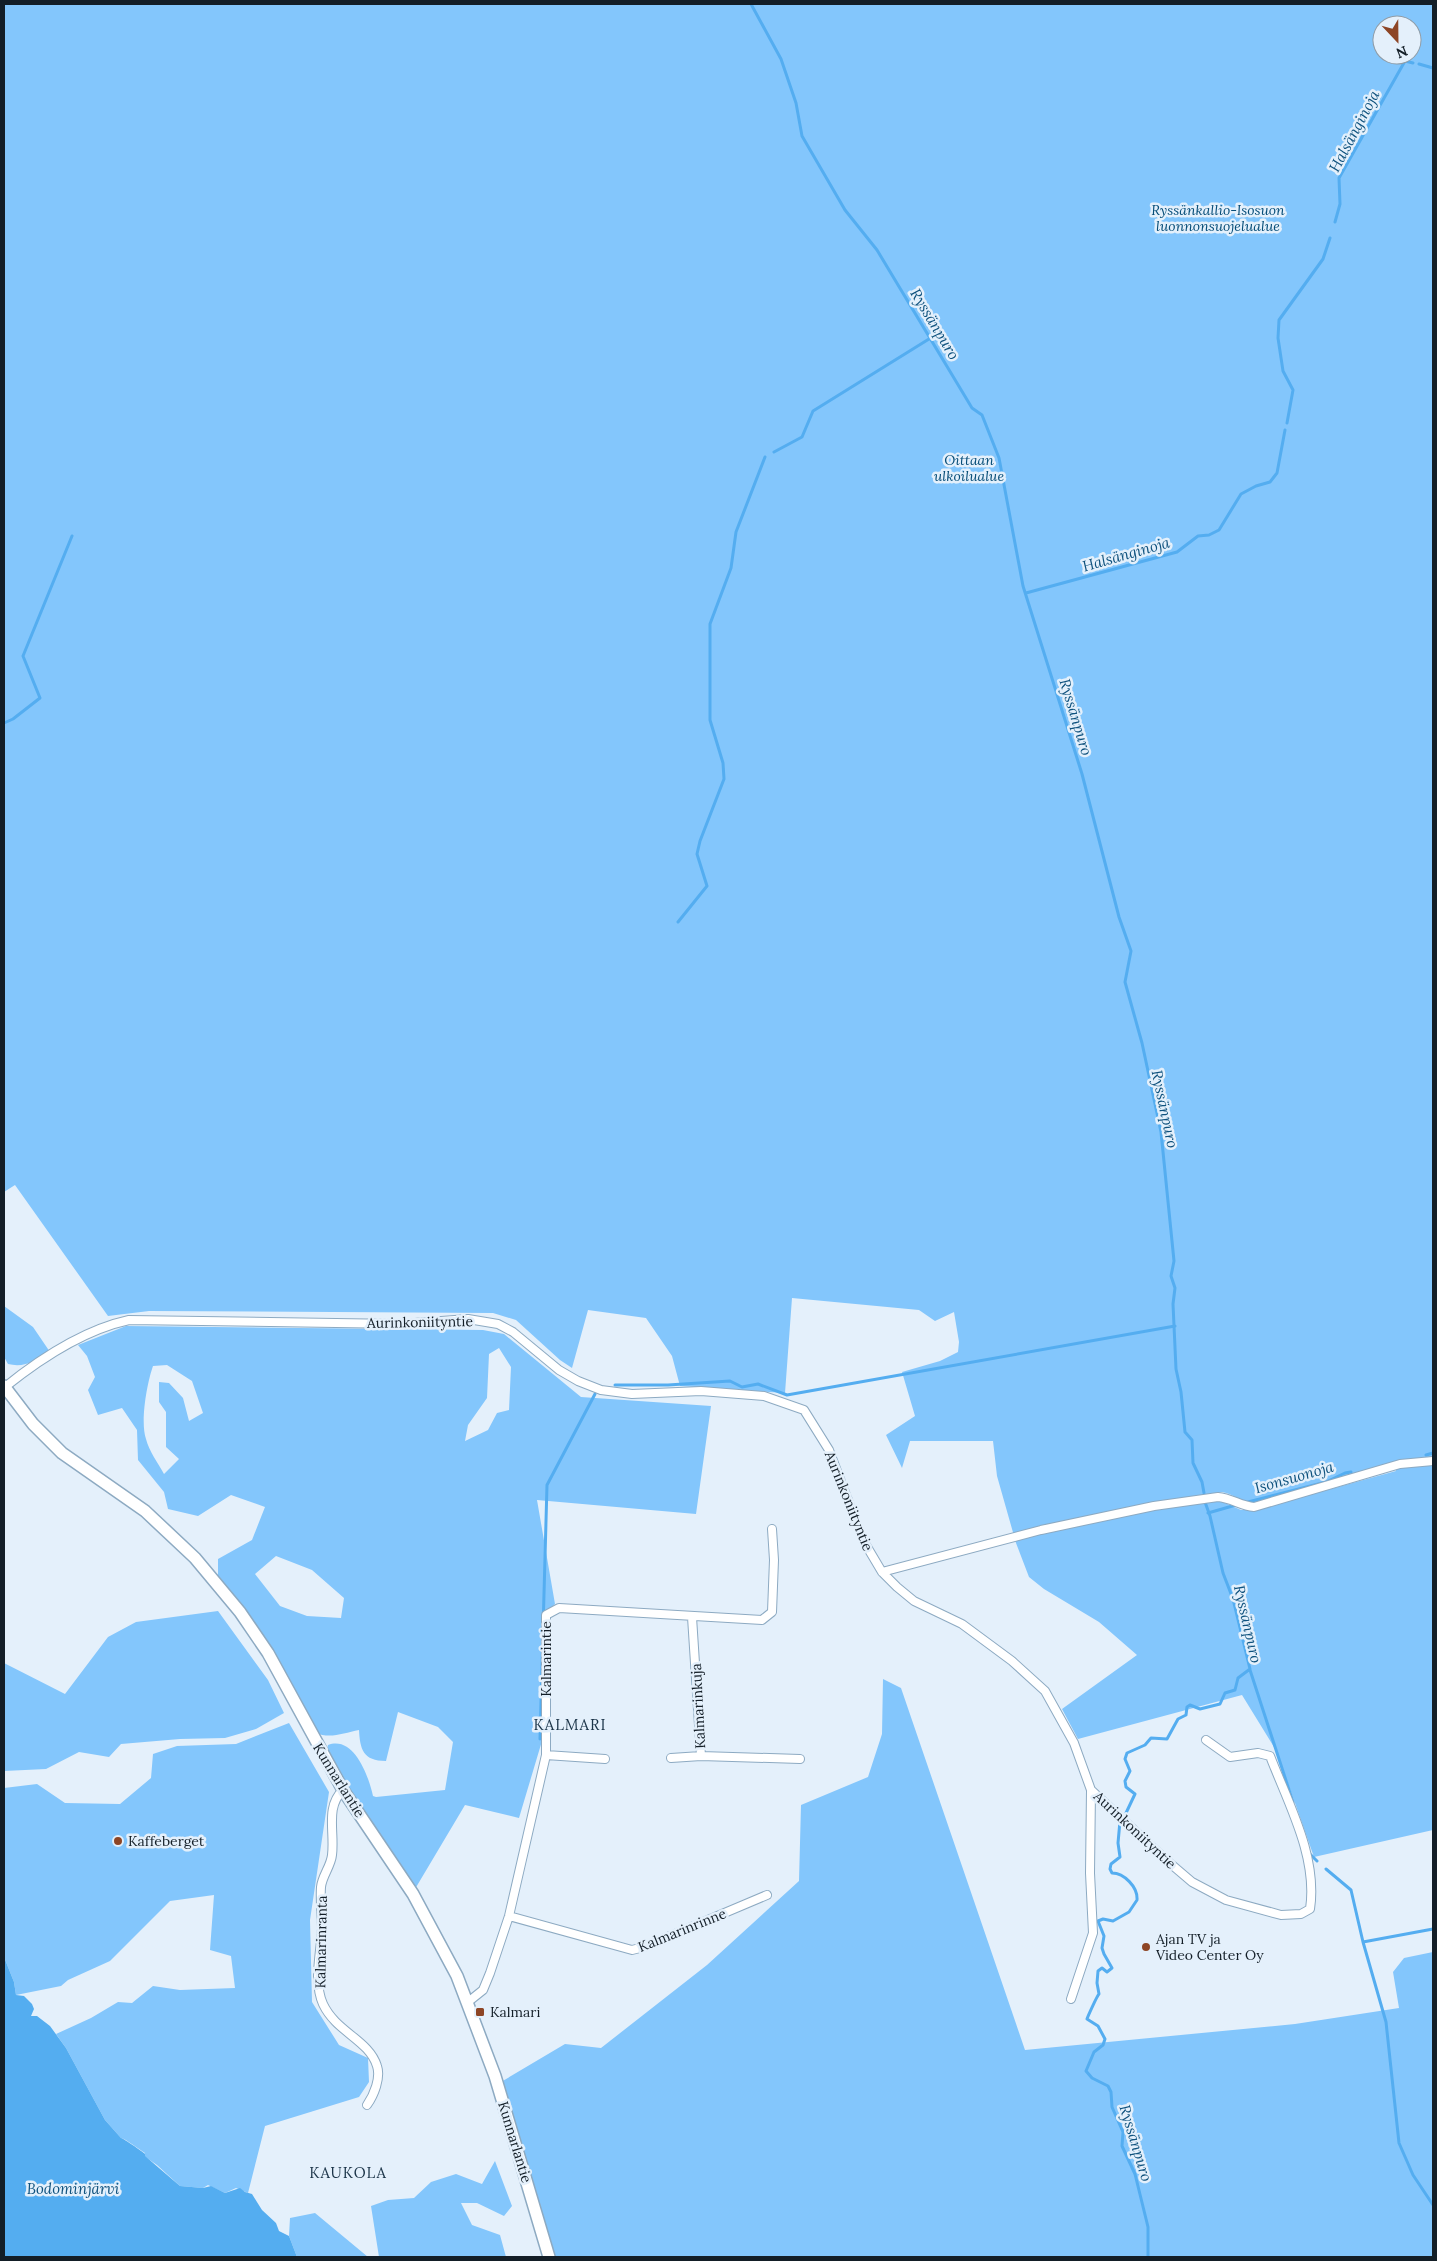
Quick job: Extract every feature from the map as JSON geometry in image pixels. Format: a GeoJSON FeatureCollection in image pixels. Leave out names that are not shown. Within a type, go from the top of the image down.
{"type":"FeatureCollection","features":[{"type":"Feature","properties":{"kind":"main road","name":"Kunnarlantie"},"geometry":{"type":"LineString","coordinates":[[4,1386],[33,1424],[62,1453],[145,1512],[195,1558],[240,1612],[268,1654],[343,1790],[391,1859],[427,1917],[468,2002],[495,2076],[549,2257]]}},
{"type":"Feature","properties":{"kind":"street","name":"Aurinkoniityntie"},"geometry":{"type":"LineString","coordinates":[[4,1386],[69,1343],[96,1329],[129,1320],[401,1324],[468,1319],[498,1324],[513,1332],[558,1370],[578,1381],[601,1390],[640,1394],[701,1391],[764,1396],[804,1410],[829,1450],[863,1540],[882,1572],[897,1588],[914,1600],[969,1629],[1012,1661],[1045,1691],[1074,1743],[1091,1790],[1192,1882],[1226,1900],[1280,1915],[1301,1914],[1310,1909],[1313,1892],[1310,1866],[1270,1756],[1258,1753],[1230,1757],[1206,1740]]}},
{"type":"Feature","properties":{"kind":"street"},"geometry":{"type":"LineString","coordinates":[[882,1572],[1041,1530],[1154,1506],[1218,1497],[1254,1507],[1400,1464],[1433,1461]]}},
{"type":"Feature","properties":{"kind":"street","name":"Kalmarintie"},"geometry":{"type":"LineString","coordinates":[[468,2002],[483,1990],[509,1916],[546,1755],[546,1615],[559,1608],[762,1620],[772,1612],[774,1560],[772,1529]]}},
{"type":"Feature","properties":{"kind":"street","name":"Kalmarinkuja"},"geometry":{"type":"LineString","coordinates":[[692,1617],[701,1756],[800,1759]]}},
{"type":"Feature","properties":{"kind":"street"},"geometry":{"type":"LineString","coordinates":[[546,1755],[605,1759]]}},
{"type":"Feature","properties":{"kind":"street"},"geometry":{"type":"LineString","coordinates":[[671,1758],[701,1756]]}},
{"type":"Feature","properties":{"kind":"street","name":"Kalmarinranta"},"geometry":{"type":"LineString","coordinates":[[343,1790],[332,1805],[332,1856],[321,1885],[322,1928],[318,1986],[322,2002],[328,2014],[337,2025],[369,2050],[375,2059],[378,2069],[377,2080],[372,2097],[367,2105]]}},
{"type":"Feature","properties":{"kind":"street"},"geometry":{"type":"LineString","coordinates":[[1071,2000],[1093,1933],[1090,1873],[1091,1790]]}},
{"type":"Feature","properties":{"kind":"street","name":"Kalmarinrinne"},"geometry":{"type":"LineString","coordinates":[[509,1916],[632,1950],[644,1947],[767,1895]]}},
{"type":"Feature","properties":{"kind":"green space","name":"Oittaan ulkoilualue"},"geometry":{"type":"Polygon","coordinates":[[[4,4],[1433,4],[1433,1830],[1314,1857],[1277,1752],[1242,1695],[1078,1739],[1062,1709],[1137,1655],[1099,1622],[1044,1589],[1029,1577],[1016,1543],[997,1476],[993,1441],[910,1441],[902,1468],[886,1435],[915,1416],[902,1372],[940,1361],[958,1352],[959,1342],[954,1312],[935,1321],[919,1310],[792,1298],[785,1393],[680,1386],[672,1356],[646,1318],[588,1310],[572,1368],[560,1360],[516,1320],[493,1313],[149,1311],[108,1316],[15,1185],[4,1192],[4,4]],[[1394,1463],[1256,1503],[1247,1502],[1222,1492],[1153,1503],[1216,1499],[1241,1510],[1255,1510],[1396,1471],[1394,1463]]]}},
{"type":"Feature","properties":{"kind":"green space"},"geometry":{"type":"Polygon","coordinates":[[[4,1306],[33,1327],[50,1352],[30,1363],[8,1364],[4,1357],[4,1306]]]}},
{"type":"Feature","properties":{"kind":"green space"},"geometry":{"type":"Polygon","coordinates":[[[126,1326],[483,1330],[504,1334],[581,1397],[711,1406],[696,1514],[537,1500],[555,1604],[541,1618],[542,1741],[519,1818],[465,1805],[415,1889],[339,1776],[326,1753],[328,1745],[337,1744],[345,1746],[353,1752],[364,1769],[373,1796],[376,1797],[445,1790],[453,1742],[438,1727],[398,1712],[386,1761],[372,1759],[364,1753],[360,1743],[359,1730],[332,1735],[316,1733],[290,1681],[261,1633],[218,1578],[218,1559],[252,1540],[265,1507],[231,1495],[198,1516],[168,1509],[164,1492],[138,1460],[137,1430],[122,1408],[98,1415],[88,1390],[95,1377],[87,1356],[78,1345],[126,1326]],[[499,1348],[489,1354],[487,1398],[468,1425],[465,1441],[488,1430],[497,1413],[509,1410],[511,1367],[499,1348]],[[167,1365],[153,1366],[145,1402],[144,1432],[149,1448],[164,1474],[179,1459],[166,1447],[166,1412],[159,1402],[159,1382],[169,1383],[183,1398],[189,1421],[203,1413],[192,1381],[167,1365]],[[276,1556],[255,1574],[280,1606],[307,1616],[341,1618],[344,1598],[312,1570],[276,1556]]]}},
{"type":"Feature","properties":{"kind":"green space"},"geometry":{"type":"Polygon","coordinates":[[[218,1611],[268,1680],[284,1713],[256,1729],[225,1738],[180,1739],[121,1744],[109,1757],[79,1752],[46,1769],[4,1771],[4,1663],[65,1694],[108,1637],[136,1622],[218,1611]]]}},
{"type":"Feature","properties":{"kind":"green space"},"geometry":{"type":"Polygon","coordinates":[[[883,1679],[901,1688],[1025,2050],[1295,2024],[1399,2008],[1393,1972],[1404,1958],[1433,1952],[1433,2257],[554,2257],[501,2082],[565,2044],[601,2048],[707,1965],[799,1881],[801,1805],[868,1777],[882,1734],[883,1679]]]}},
{"type":"Feature","properties":{"kind":"green space"},"geometry":{"type":"Polygon","coordinates":[[[289,1723],[329,1792],[310,1920],[312,2002],[339,2045],[368,2058],[369,2082],[359,2097],[265,2126],[248,2193],[236,2188],[225,2193],[208,2185],[203,2188],[180,2186],[144,2156],[145,2153],[121,2138],[105,2120],[66,2048],[56,2034],[91,2018],[118,2002],[132,2003],[153,1986],[180,1990],[235,1988],[231,1956],[210,1950],[214,1895],[170,1901],[110,1961],[68,1980],[61,1986],[16,1995],[14,1982],[4,1957],[4,1788],[37,1784],[65,1803],[120,1804],[151,1778],[153,1754],[177,1746],[236,1744],[289,1723]]]}},
{"type":"Feature","properties":{"kind":"green space"},"geometry":{"type":"Polygon","coordinates":[[[495,2161],[512,2206],[504,2216],[477,2203],[461,2203],[472,2225],[500,2235],[506,2257],[379,2257],[371,2206],[388,2200],[414,2198],[431,2182],[456,2174],[482,2184],[495,2161]]]}},
{"type":"Feature","properties":{"kind":"green space"},"geometry":{"type":"Polygon","coordinates":[[[315,2213],[368,2257],[297,2257],[289,2236],[290,2218],[315,2213]]]}},
{"type":"Feature","properties":{"kind":"water","name":"Bodominjärvi"},"geometry":{"type":"Polygon","coordinates":[[[4,1957],[14,1982],[16,1995],[24,1996],[32,2004],[34,2009],[31,2016],[37,2016],[50,2026],[66,2048],[105,2120],[121,2138],[143,2152],[145,2156],[180,2186],[203,2188],[211,2186],[225,2193],[240,2188],[252,2194],[262,2210],[276,2223],[279,2231],[289,2236],[297,2257],[4,2257],[4,1957]]]}},
{"type":"Feature","properties":{"kind":"waterway","name":"Ryssänpuro"},"geometry":{"type":"LineString","coordinates":[[751,4],[781,59],[796,103],[802,136],[845,210],[877,250],[972,408],[982,415],[999,458],[1023,586],[1082,774],[1119,917],[1131,951],[1125,982],[1142,1043],[1161,1132],[1174,1261],[1171,1276],[1175,1288],[1173,1304],[1176,1369],[1181,1392],[1185,1432],[1192,1440],[1193,1463],[1202,1482],[1204,1493]]}},
{"type":"Feature","properties":{"kind":"waterway","name":"Halsänginoja"},"geometry":{"type":"LineString","coordinates":[[1335,222],[1340,204],[1339,178],[1403,65]]}},
{"type":"Feature","properties":{"kind":"waterway","name":"Halsänginoja"},"geometry":{"type":"LineString","coordinates":[[1422,65],[1433,68]]}},
{"type":"Feature","properties":{"kind":"waterway","name":"Halsänginoja"},"geometry":{"type":"LineString","coordinates":[[1287,423],[1293,390],[1283,371],[1278,338],[1279,320],[1323,259],[1330,238]]}},
{"type":"Feature","properties":{"kind":"waterway"},"geometry":{"type":"LineString","coordinates":[[774,452],[802,437],[813,411],[929,339]]}},
{"type":"Feature","properties":{"kind":"waterway","name":"Halsänginoja"},"geometry":{"type":"LineString","coordinates":[[1026,593],[1177,552],[1198,536],[1209,535],[1219,530],[1241,494],[1256,486],[1270,482],[1277,473],[1285,430]]}},
{"type":"Feature","properties":{"kind":"waterway"},"geometry":{"type":"LineString","coordinates":[[678,922],[707,886],[697,854],[700,841],[724,779],[723,763],[710,720],[710,624],[731,568],[736,532],[765,457]]}},
{"type":"Feature","properties":{"kind":"waterway"},"geometry":{"type":"LineString","coordinates":[[4,723],[13,719],[40,698],[23,656],[72,536]]}},
{"type":"Feature","properties":{"kind":"waterway"},"geometry":{"type":"LineString","coordinates":[[615,1385],[668,1385],[730,1381],[742,1387],[758,1384],[787,1395],[1175,1326]]}},
{"type":"Feature","properties":{"kind":"waterway"},"geometry":{"type":"LineString","coordinates":[[540,1739],[547,1485],[595,1394]]}},
{"type":"Feature","properties":{"kind":"waterway","name":"Isonsuonoja"},"geometry":{"type":"LineString","coordinates":[[1426,1455],[1433,1453]]}},
{"type":"Feature","properties":{"kind":"waterway","name":"Isonsuonoja"},"geometry":{"type":"LineString","coordinates":[[1244,1503],[1326,1482],[1351,1472]]}},
{"type":"Feature","properties":{"kind":"waterway","name":"Ryssänpuro"},"geometry":{"type":"LineString","coordinates":[[1126,1813],[1135,1794],[1126,1787],[1125,1781],[1130,1771],[1125,1759],[1127,1753],[1145,1745],[1151,1738],[1167,1739],[1178,1719],[1186,1715],[1187,1707],[1190,1705],[1200,1709],[1220,1704],[1225,1693],[1235,1690],[1238,1678],[1250,1669],[1233,1599],[1223,1573],[1205,1502]]}},
{"type":"Feature","properties":{"kind":"waterway","name":"Isonsuonoja"},"geometry":{"type":"LineString","coordinates":[[1208,1513],[1236,1505]]}},
{"type":"Feature","properties":{"kind":"waterway"},"geometry":{"type":"LineString","coordinates":[[1250,1670],[1293,1802]]}},
{"type":"Feature","properties":{"kind":"waterway","name":"Ryssänpuro"},"geometry":{"type":"LineString","coordinates":[[1120,1821],[1118,1843],[1120,1857],[1111,1864],[1110,1869],[1112,1873],[1121,1875],[1133,1886],[1137,1900],[1129,1912],[1113,1921],[1103,1919],[1098,1921],[1104,1936],[1102,1948],[1112,1968],[1107,1972],[1102,1968],[1098,1971],[1097,1983],[1099,1994],[1087,2019],[1098,2026],[1105,2039],[1103,2045],[1094,2052],[1086,2071],[1092,2078],[1108,2086],[1111,2092],[1112,2107],[1123,2132],[1122,2146],[1135,2174],[1148,2227],[1148,2257]]}},
{"type":"Feature","properties":{"kind":"waterway"},"geometry":{"type":"LineString","coordinates":[[1309,1853],[1317,1861]]}},
{"type":"Feature","properties":{"kind":"waterway"},"geometry":{"type":"LineString","coordinates":[[1326,1869],[1351,1890],[1363,1942],[1386,2022],[1399,2143],[1413,2175],[1433,2205]]}},
{"type":"Feature","properties":{"kind":"waterway"},"geometry":{"type":"LineString","coordinates":[[1363,1942],[1433,1929]]}},
{"type":"Feature","properties":{"kind":"place","name":"Kaffeberget"},"geometry":{"type":"Point","coordinates":[118,1841]}},
{"type":"Feature","properties":{"kind":"place","name":"Ajan TV ja Video Center Oy"},"geometry":{"type":"Point","coordinates":[1146,1947]}},
{"type":"Feature","properties":{"kind":"place","name":"Kalmari"},"geometry":{"type":"Point","coordinates":[480,2012]}},
{"type":"Feature","properties":{"kind":"district","name":"KALMARI"},"geometry":{"type":"Point","coordinates":[570,1724]}},
{"type":"Feature","properties":{"kind":"district","name":"KAUKOLA"},"geometry":{"type":"Point","coordinates":[348,2172]}},
{"type":"Feature","properties":{"kind":"park label","name":"Ryssänkallio-Isosuon luonnonsuojelualue"},"geometry":{"type":"Point","coordinates":[1218,218]}}]}
